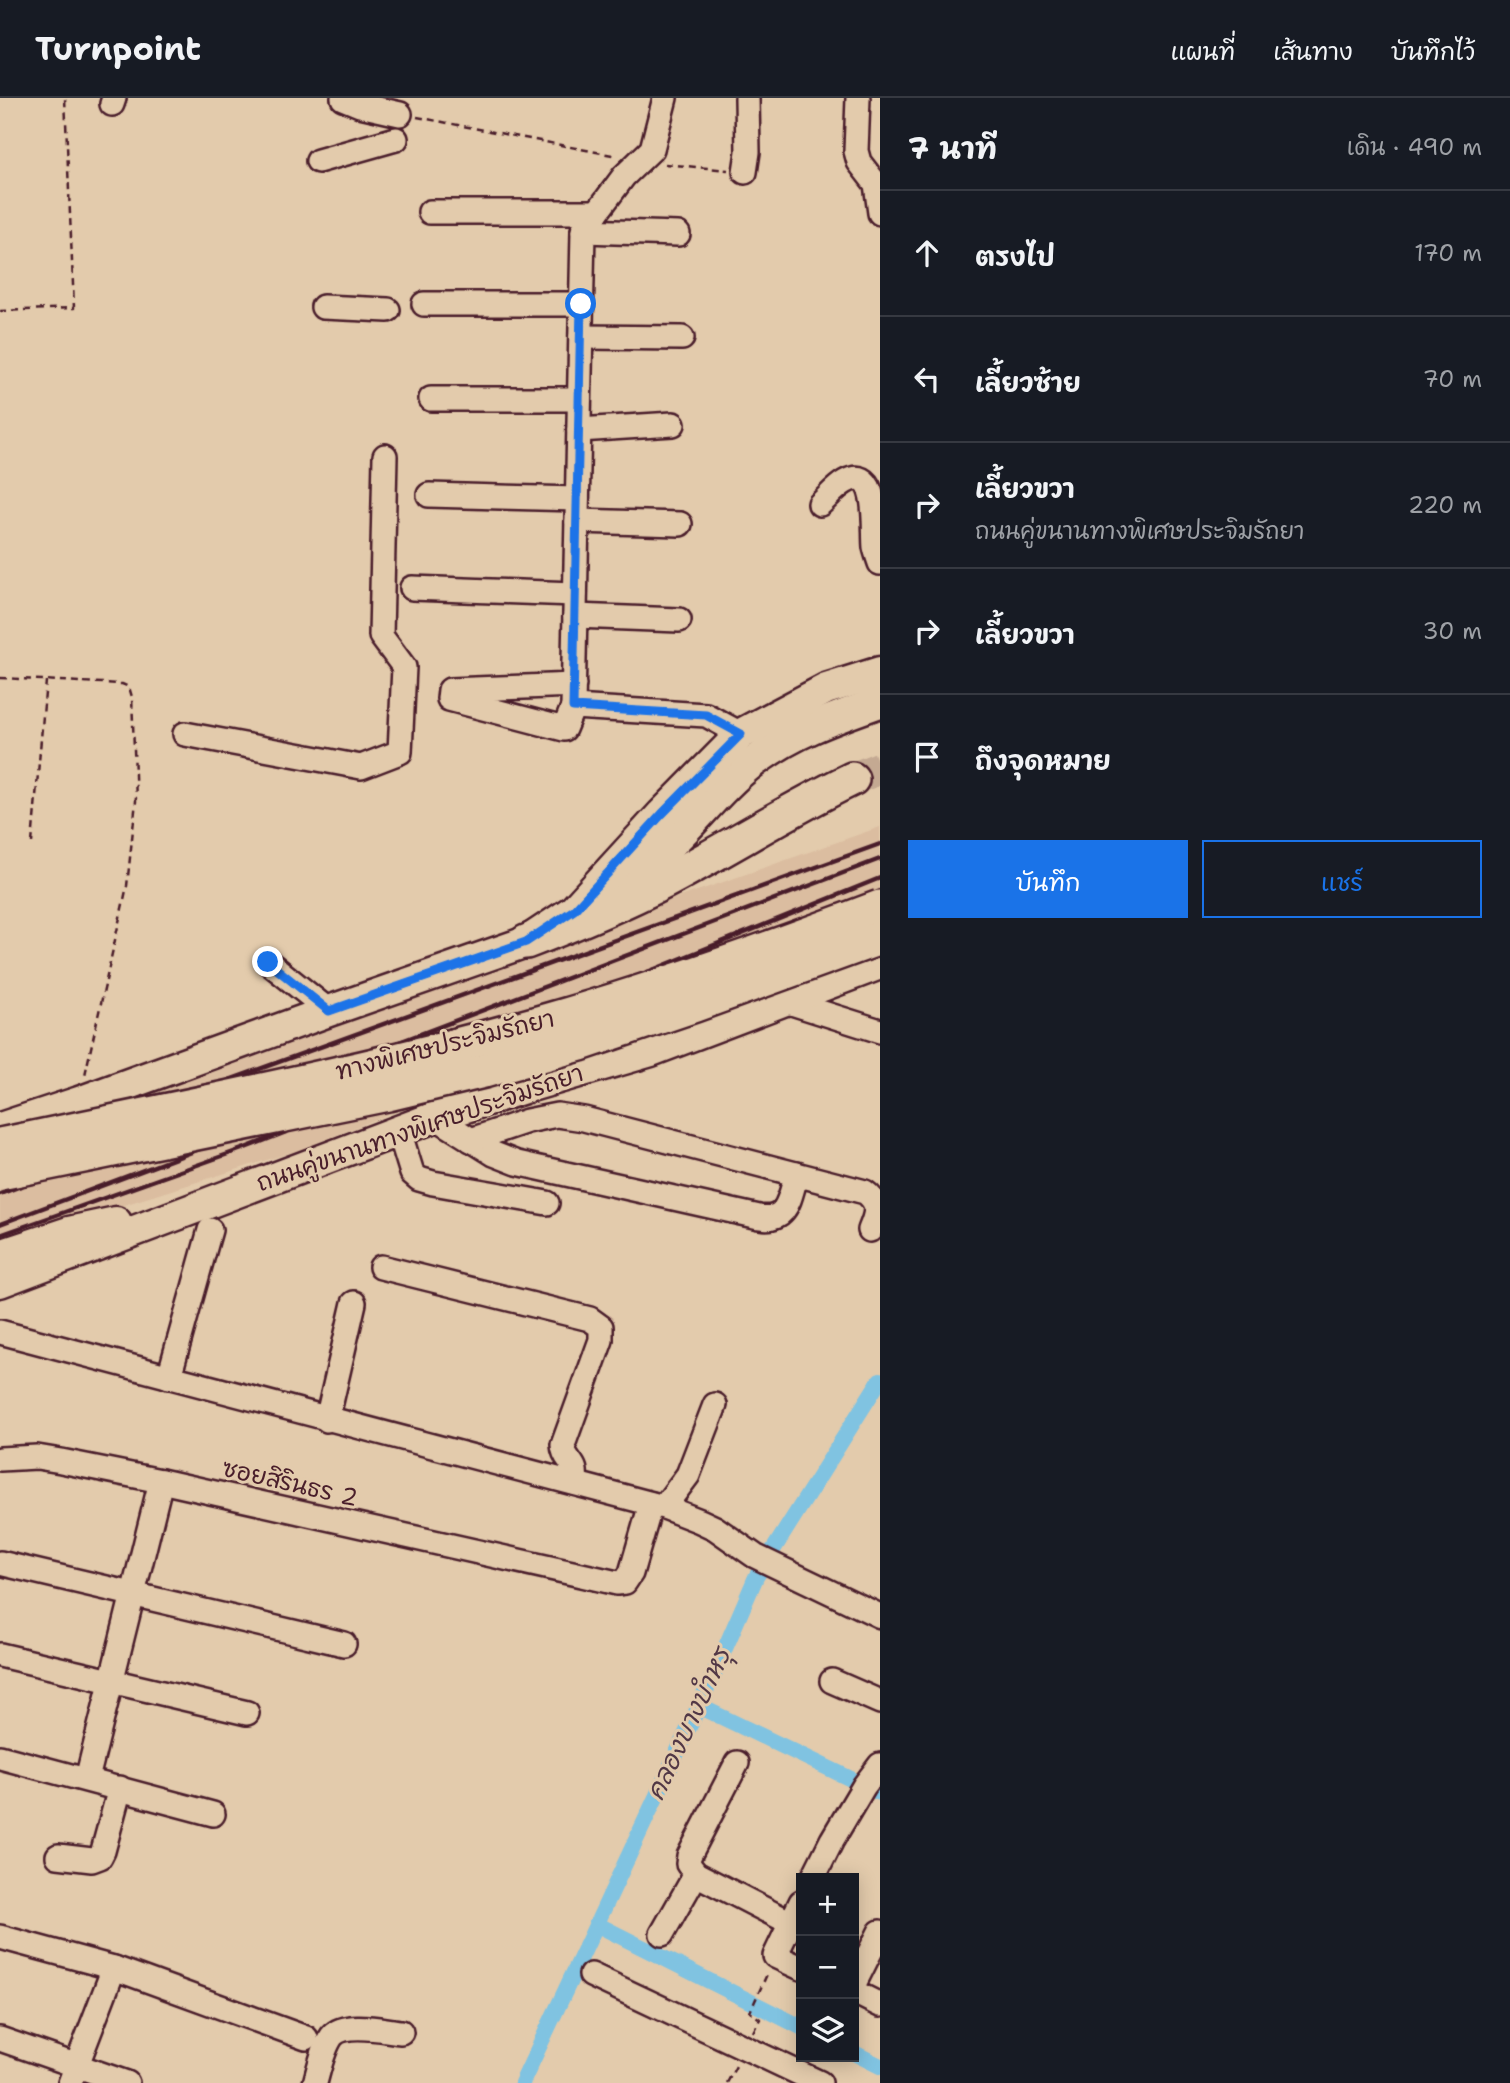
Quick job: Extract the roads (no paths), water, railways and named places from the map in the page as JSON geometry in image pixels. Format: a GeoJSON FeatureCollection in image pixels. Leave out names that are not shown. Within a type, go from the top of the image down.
{"type":"FeatureCollection","features":[{"type":"Feature","properties":{"kind":"highway"},"geometry":{"type":"LineString","coordinates":[[526,942],[612,907],[665,881],[814,797],[852,779]]}},
{"type":"Feature","properties":{"kind":"highway","name":"ทางพิเศษประจิมรัถยา"},"geometry":{"type":"LineString","coordinates":[[0,1145],[261,1089],[480,1038],[569,1014],[686,977],[880,907]]}},
{"type":"Feature","properties":{"kind":"highway","name":"ทางพิเศษประจิมรัถยา"},"geometry":{"type":"LineString","coordinates":[[0,1173],[484,1072],[631,1027],[880,938]]}},
{"type":"Feature","properties":{"kind":"main road"},"geometry":{"type":"LineString","coordinates":[[574,910],[662,814],[741,734],[826,689],[880,672]]}},
{"type":"Feature","properties":{"kind":"main road"},"geometry":{"type":"LineString","coordinates":[[0,1128],[526,942],[656,858],[754,762],[817,724],[880,702]]}},
{"type":"Feature","properties":{"kind":"main road"},"geometry":{"type":"LineString","coordinates":[[524,1088],[680,1020],[804,974],[877,963]]}},
{"type":"Feature","properties":{"kind":"main road","name":"ถนนคู่ขนานทางพิเศษประจิมรัถยา"},"geometry":{"type":"LineString","coordinates":[[0,1282],[399,1130],[524,1088],[651,1051],[877,963]]}},
{"type":"Feature","properties":{"kind":"main road"},"geometry":{"type":"LineString","coordinates":[[0,1255],[101,1224],[185,1211]]}},
{"type":"Feature","properties":{"kind":"street"},"geometry":{"type":"LineString","coordinates":[[343,98],[360,106],[400,114]]}},
{"type":"Feature","properties":{"kind":"street"},"geometry":{"type":"LineString","coordinates":[[665,98],[652,149],[624,176],[583,231],[573,696],[706,715],[741,734]]}},
{"type":"Feature","properties":{"kind":"street"},"geometry":{"type":"LineString","coordinates":[[745,172],[748,152],[747,98]]}},
{"type":"Feature","properties":{"kind":"street"},"geometry":{"type":"LineString","coordinates":[[858,98],[856,151],[859,162],[876,184],[880,213]]}},
{"type":"Feature","properties":{"kind":"street"},"geometry":{"type":"LineString","coordinates":[[318,161],[396,139]]}},
{"type":"Feature","properties":{"kind":"street"},"geometry":{"type":"LineString","coordinates":[[430,212],[597,212]]}},
{"type":"Feature","properties":{"kind":"street"},"geometry":{"type":"LineString","coordinates":[[583,231],[678,234]]}},
{"type":"Feature","properties":{"kind":"street"},"geometry":{"type":"LineString","coordinates":[[424,304],[581,304]]}},
{"type":"Feature","properties":{"kind":"street"},"geometry":{"type":"LineString","coordinates":[[323,307],[388,310]]}},
{"type":"Feature","properties":{"kind":"street"},"geometry":{"type":"LineString","coordinates":[[581,337],[682,338]]}},
{"type":"Feature","properties":{"kind":"street"},"geometry":{"type":"LineString","coordinates":[[430,399],[579,399]]}},
{"type":"Feature","properties":{"kind":"street"},"geometry":{"type":"LineString","coordinates":[[579,430],[673,424]]}},
{"type":"Feature","properties":{"kind":"street"},"geometry":{"type":"LineString","coordinates":[[185,734],[361,767],[400,751],[404,667],[381,636],[385,456]]}},
{"type":"Feature","properties":{"kind":"street"},"geometry":{"type":"LineString","coordinates":[[820,504],[843,483],[853,478],[872,479],[870,487],[875,550],[880,563]]}},
{"type":"Feature","properties":{"kind":"street"},"geometry":{"type":"LineString","coordinates":[[429,495],[680,524]]}},
{"type":"Feature","properties":{"kind":"street"},"geometry":{"type":"LineString","coordinates":[[412,589],[575,605],[679,620]]}},
{"type":"Feature","properties":{"kind":"street"},"geometry":{"type":"LineString","coordinates":[[268,962],[329,1011]]}},
{"type":"Feature","properties":{"kind":"street"},"geometry":{"type":"LineString","coordinates":[[785,1001],[880,1031]]}},
{"type":"Feature","properties":{"kind":"street"},"geometry":{"type":"LineString","coordinates":[[471,1140],[557,1115],[584,1119],[865,1192],[878,1202],[870,1230]]}},
{"type":"Feature","properties":{"kind":"street"},"geometry":{"type":"LineString","coordinates":[[435,1117],[494,1154],[517,1163],[768,1219],[775,1218],[786,1207],[797,1174]]}},
{"type":"Feature","properties":{"kind":"street"},"geometry":{"type":"LineString","coordinates":[[399,1130],[412,1173],[419,1179],[547,1203]]}},
{"type":"Feature","properties":{"kind":"street"},"geometry":{"type":"LineString","coordinates":[[169,1377],[210,1230]]}},
{"type":"Feature","properties":{"kind":"street"},"geometry":{"type":"LineString","coordinates":[[381,1267],[590,1319],[601,1327],[601,1340],[563,1444],[564,1451],[576,1470],[574,1483]]}},
{"type":"Feature","properties":{"kind":"street"},"geometry":{"type":"LineString","coordinates":[[327,1420],[354,1303]]}},
{"type":"Feature","properties":{"kind":"street"},"geometry":{"type":"LineString","coordinates":[[0,1332],[658,1506],[715,1528],[755,1556],[880,1616]]}},
{"type":"Feature","properties":{"kind":"street","name":"ซอยสิรินธร 2"},"geometry":{"type":"LineString","coordinates":[[0,1459],[37,1457],[161,1481],[617,1583],[625,1582],[631,1573],[658,1506],[688,1475],[715,1405]]}},
{"type":"Feature","properties":{"kind":"street"},"geometry":{"type":"LineString","coordinates":[[87,1779],[161,1481]]}},
{"type":"Feature","properties":{"kind":"street"},"geometry":{"type":"LineString","coordinates":[[0,1563],[344,1644]]}},
{"type":"Feature","properties":{"kind":"street"},"geometry":{"type":"LineString","coordinates":[[0,1655],[247,1713]]}},
{"type":"Feature","properties":{"kind":"street"},"geometry":{"type":"LineString","coordinates":[[832,1681],[880,1702]]}},
{"type":"Feature","properties":{"kind":"street"},"geometry":{"type":"LineString","coordinates":[[0,1757],[213,1814]]}},
{"type":"Feature","properties":{"kind":"street"},"geometry":{"type":"LineString","coordinates":[[737,1763],[689,1856],[688,1864],[696,1874],[791,1923]]}},
{"type":"Feature","properties":{"kind":"street"},"geometry":{"type":"LineString","coordinates":[[816,1873],[832,1840],[872,1775]]}},
{"type":"Feature","properties":{"kind":"street"},"geometry":{"type":"LineString","coordinates":[[58,1856],[92,1860],[100,1857],[120,1788]]}},
{"type":"Feature","properties":{"kind":"street"},"geometry":{"type":"LineString","coordinates":[[662,1934],[696,1874]]}},
{"type":"Feature","properties":{"kind":"street"},"geometry":{"type":"LineString","coordinates":[[796,1912],[775,1956],[796,1966]]}},
{"type":"Feature","properties":{"kind":"street"},"geometry":{"type":"LineString","coordinates":[[859,1974],[880,1932]]}},
{"type":"Feature","properties":{"kind":"street"},"geometry":{"type":"LineString","coordinates":[[0,1937],[114,1968],[306,2038]]}},
{"type":"Feature","properties":{"kind":"street"},"geometry":{"type":"LineString","coordinates":[[73,2074],[114,1968]]}},
{"type":"Feature","properties":{"kind":"street"},"geometry":{"type":"LineString","coordinates":[[592,1975],[820,2083]]}},
{"type":"Feature","properties":{"kind":"street"},"geometry":{"type":"LineString","coordinates":[[859,1994],[880,2005]]}},
{"type":"Feature","properties":{"kind":"street"},"geometry":{"type":"LineString","coordinates":[[315,2083],[331,2037],[342,2029],[365,2028],[401,2032]]}},
{"type":"Feature","properties":{"kind":"street"},"geometry":{"type":"LineString","coordinates":[[0,2039],[73,2074],[127,2083]]}},
{"type":"Feature","properties":{"kind":"waterway","name":"คลองบางบำหรุ"},"geometry":{"type":"LineString","coordinates":[[522,2083],[713,1676],[756,1577],[880,1380]]}},
{"type":"Feature","properties":{"kind":"waterway"},"geometry":{"type":"LineString","coordinates":[[699,1706],[880,1793]]}},
{"type":"Feature","properties":{"kind":"waterway"},"geometry":{"type":"LineString","coordinates":[[596,1924],[796,2024]]}},
{"type":"Feature","properties":{"kind":"waterway"},"geometry":{"type":"LineString","coordinates":[[859,2056],[880,2066]]}},
{"type":"Feature","properties":{"kind":"tunnel"},"geometry":{"type":"LineString","coordinates":[[852,779],[880,768]]}},
{"type":"Feature","properties":{"kind":"railway"},"geometry":{"type":"LineString","coordinates":[[0,1163],[880,844]]}},
{"type":"Feature","properties":{"kind":"railway"},"geometry":{"type":"LineString","coordinates":[[0,1194],[880,859]]}},
{"type":"Feature","properties":{"kind":"railway"},"geometry":{"type":"LineString","coordinates":[[0,1224],[359,1089],[880,878]]}},
{"type":"Feature","properties":{"kind":"railway"},"geometry":{"type":"LineString","coordinates":[[0,1235],[245,1148],[540,1033],[880,891]]}}]}
